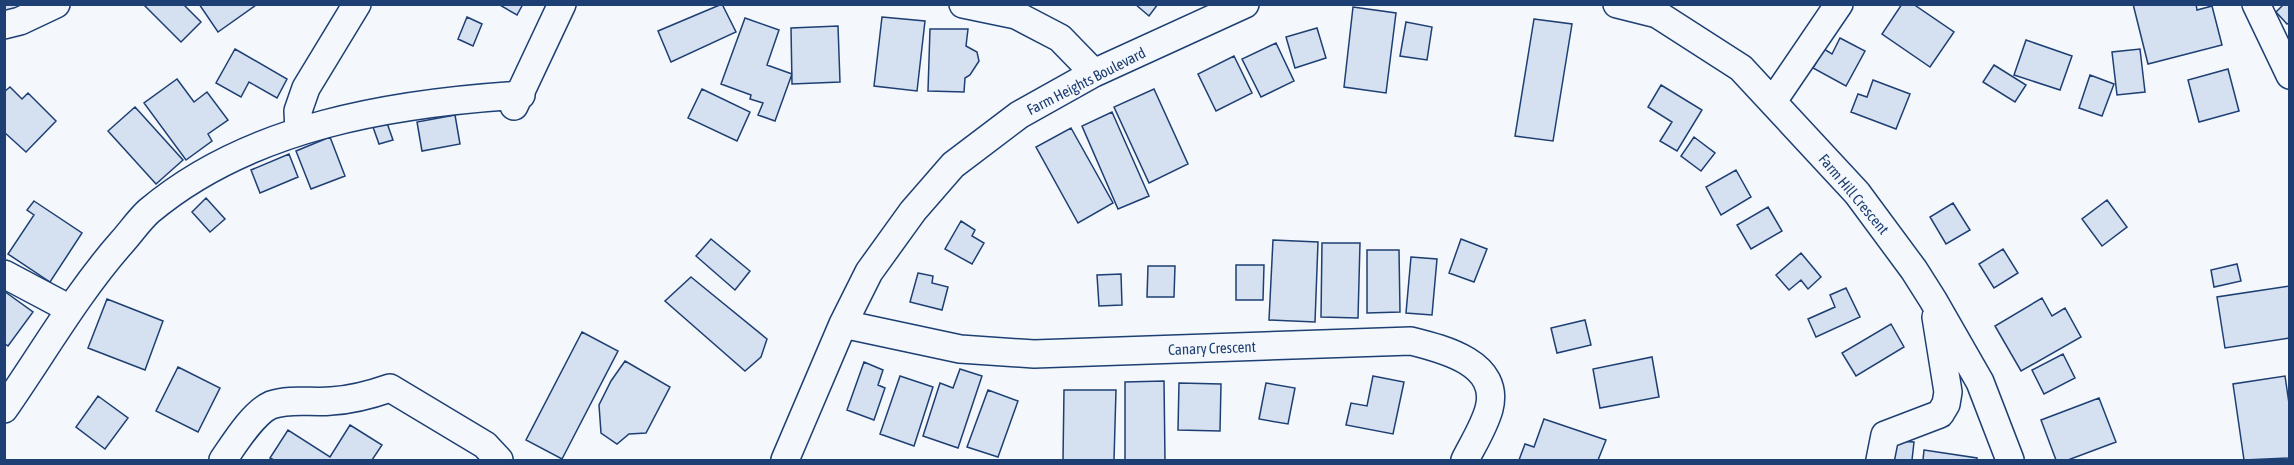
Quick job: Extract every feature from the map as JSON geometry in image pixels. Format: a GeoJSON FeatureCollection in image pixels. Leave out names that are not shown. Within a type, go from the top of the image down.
{"type":"FeatureCollection","features":[{"type":"Feature","properties":{"kind":"street"},"geometry":{"type":"LineString","coordinates":[[4,25],[20,21],[56,4]]}},
{"type":"Feature","properties":{"kind":"street"},"geometry":{"type":"LineString","coordinates":[[299,131],[298,111],[306,88],[357,4]]}},
{"type":"Feature","properties":{"kind":"street"},"geometry":{"type":"LineString","coordinates":[[4,409],[92,276],[148,212],[217,164],[299,131],[419,104],[517,100],[562,4]]}},
{"type":"Feature","properties":{"kind":"street"},"geometry":{"type":"LineString","coordinates":[[963,4],[1016,15],[1060,38],[1094,73]]}},
{"type":"Feature","properties":{"kind":"street","name":"Farm Heights Boulevard"},"geometry":{"type":"LineString","coordinates":[[785,460],[843,324],[869,272],[913,211],[953,165],[1019,115],[1094,73],[1245,4]]}},
{"type":"Feature","properties":{"kind":"street","name":"Farm Hill Crescent"},"geometry":{"type":"LineString","coordinates":[[1617,4],[1657,14],[1741,68],[1857,193],[1914,270],[1980,382],[2010,460]]}},
{"type":"Feature","properties":{"kind":"street"},"geometry":{"type":"LineString","coordinates":[[1773,101],[1839,4]]}},
{"type":"Feature","properties":{"kind":"street"},"geometry":{"type":"LineString","coordinates":[[2256,4],[2289,75]]}},
{"type":"Feature","properties":{"kind":"street"},"geometry":{"type":"LineString","coordinates":[[4,274],[70,309]]}},
{"type":"Feature","properties":{"kind":"street"},"geometry":{"type":"LineString","coordinates":[[1880,460],[1886,435],[1940,414],[1946,404],[1948,392],[1933,300]]}},
{"type":"Feature","properties":{"kind":"street","name":"Canary Crescent"},"geometry":{"type":"LineString","coordinates":[[843,324],[960,349],[1034,354],[1411,340],[1466,358],[1487,381],[1489,408],[1465,460]]}},
{"type":"Feature","properties":{"kind":"street"},"geometry":{"type":"LineString","coordinates":[[223,460],[248,425],[270,406],[298,401],[330,402],[362,398],[390,387],[485,445],[499,460]]}},
{"type":"Feature","properties":{"kind":"building"},"geometry":{"type":"Polygon","coordinates":[[[4,4],[25,4],[13,18],[4,10],[4,4]]]}},
{"type":"Feature","properties":{"kind":"building"},"geometry":{"type":"Polygon","coordinates":[[[143,4],[183,4],[201,22],[181,42],[143,4]]]}},
{"type":"Feature","properties":{"kind":"building"},"geometry":{"type":"Polygon","coordinates":[[[199,4],[256,4],[256,5],[218,32],[199,4]]]}},
{"type":"Feature","properties":{"kind":"building"},"geometry":{"type":"Polygon","coordinates":[[[498,4],[523,4],[517,15],[498,4]]]}},
{"type":"Feature","properties":{"kind":"building"},"geometry":{"type":"Polygon","coordinates":[[[722,4],[736,32],[671,62],[658,31],[722,4]]]}},
{"type":"Feature","properties":{"kind":"building"},"geometry":{"type":"Polygon","coordinates":[[[1135,4],[1158,4],[1149,16],[1135,4]]]}},
{"type":"Feature","properties":{"kind":"building"},"geometry":{"type":"Polygon","coordinates":[[[1902,4],[1913,4],[1954,32],[1930,67],[1882,34],[1902,4]]]}},
{"type":"Feature","properties":{"kind":"building"},"geometry":{"type":"Polygon","coordinates":[[[2133,4],[2196,4],[2197,10],[2212,6],[2222,45],[2148,64],[2133,4]]]}},
{"type":"Feature","properties":{"kind":"building"},"geometry":{"type":"Polygon","coordinates":[[[2284,4],[2290,4],[2290,22],[2287,24],[2276,12],[2284,4]]]}},
{"type":"Feature","properties":{"kind":"building"},"geometry":{"type":"Polygon","coordinates":[[[1353,7],[1396,13],[1386,93],[1344,87],[1353,7]]]}},
{"type":"Feature","properties":{"kind":"building"},"geometry":{"type":"Polygon","coordinates":[[[467,17],[482,24],[473,46],[458,39],[467,17]]]}},
{"type":"Feature","properties":{"kind":"building"},"geometry":{"type":"Polygon","coordinates":[[[882,17],[925,21],[917,91],[874,86],[882,17]]]}},
{"type":"Feature","properties":{"kind":"building"},"geometry":{"type":"Polygon","coordinates":[[[745,18],[779,30],[767,65],[792,74],[775,121],[758,115],[763,103],[750,99],[751,95],[721,84],[745,18]]]}},
{"type":"Feature","properties":{"kind":"building"},"geometry":{"type":"Polygon","coordinates":[[[1534,19],[1572,24],[1553,141],[1515,136],[1534,19]]]}},
{"type":"Feature","properties":{"kind":"building"},"geometry":{"type":"Polygon","coordinates":[[[1406,22],[1432,27],[1427,60],[1400,56],[1406,22]]]}},
{"type":"Feature","properties":{"kind":"building"},"geometry":{"type":"Polygon","coordinates":[[[838,26],[840,82],[792,84],[791,28],[838,26]]]}},
{"type":"Feature","properties":{"kind":"building"},"geometry":{"type":"Polygon","coordinates":[[[1317,28],[1326,58],[1295,68],[1286,37],[1317,28]]]}},
{"type":"Feature","properties":{"kind":"building"},"geometry":{"type":"Polygon","coordinates":[[[930,29],[968,29],[966,46],[977,52],[979,61],[970,75],[965,78],[964,92],[928,91],[930,29]]]}},
{"type":"Feature","properties":{"kind":"building"},"geometry":{"type":"Polygon","coordinates":[[[1840,38],[1865,51],[1846,86],[1813,68],[1824,49],[1832,54],[1840,38]]]}},
{"type":"Feature","properties":{"kind":"building"},"geometry":{"type":"Polygon","coordinates":[[[2026,40],[2072,56],[2060,90],[2014,75],[2026,40]]]}},
{"type":"Feature","properties":{"kind":"building"},"geometry":{"type":"Polygon","coordinates":[[[1276,43],[1294,81],[1261,97],[1242,59],[1276,43]]]}},
{"type":"Feature","properties":{"kind":"building"},"geometry":{"type":"Polygon","coordinates":[[[235,49],[287,79],[277,98],[249,82],[241,97],[216,83],[235,49]]]}},
{"type":"Feature","properties":{"kind":"building"},"geometry":{"type":"Polygon","coordinates":[[[2140,49],[2145,92],[2117,95],[2112,52],[2140,49]]]}},
{"type":"Feature","properties":{"kind":"building"},"geometry":{"type":"Polygon","coordinates":[[[1234,56],[1252,93],[1216,111],[1198,74],[1234,56]]]}},
{"type":"Feature","properties":{"kind":"building"},"geometry":{"type":"Polygon","coordinates":[[[1994,65],[2026,85],[2015,102],[1983,82],[1994,65]]]}},
{"type":"Feature","properties":{"kind":"building"},"geometry":{"type":"Polygon","coordinates":[[[2228,69],[2239,111],[2199,122],[2188,80],[2228,69]]]}},
{"type":"Feature","properties":{"kind":"building"},"geometry":{"type":"Polygon","coordinates":[[[2090,75],[2114,84],[2102,116],[2079,108],[2090,75]]]}},
{"type":"Feature","properties":{"kind":"building"},"geometry":{"type":"Polygon","coordinates":[[[177,79],[194,102],[207,92],[228,120],[208,134],[212,141],[186,160],[144,103],[177,79]]]}},
{"type":"Feature","properties":{"kind":"building"},"geometry":{"type":"Polygon","coordinates":[[[1873,80],[1910,94],[1896,129],[1851,112],[1858,94],[1867,97],[1873,80]]]}},
{"type":"Feature","properties":{"kind":"building"},"geometry":{"type":"Polygon","coordinates":[[[1661,85],[1702,110],[1677,151],[1660,141],[1672,122],[1648,107],[1661,85]]]}},
{"type":"Feature","properties":{"kind":"building"},"geometry":{"type":"Polygon","coordinates":[[[10,87],[22,99],[28,93],[56,121],[26,152],[4,132],[4,92],[10,87]]]}},
{"type":"Feature","properties":{"kind":"building"},"geometry":{"type":"Polygon","coordinates":[[[702,89],[750,112],[737,141],[688,118],[702,89]]]}},
{"type":"Feature","properties":{"kind":"building"},"geometry":{"type":"Polygon","coordinates":[[[1154,89],[1188,164],[1149,183],[1114,107],[1154,89]]]}},
{"type":"Feature","properties":{"kind":"building"},"geometry":{"type":"Polygon","coordinates":[[[135,107],[183,160],[156,184],[108,131],[135,107]]]}},
{"type":"Feature","properties":{"kind":"building"},"geometry":{"type":"Polygon","coordinates":[[[1112,112],[1149,196],[1118,209],[1082,126],[1112,112]]]}},
{"type":"Feature","properties":{"kind":"building"},"geometry":{"type":"Polygon","coordinates":[[[455,115],[460,144],[422,151],[417,122],[455,115]]]}},
{"type":"Feature","properties":{"kind":"building"},"geometry":{"type":"Polygon","coordinates":[[[387,123],[393,140],[379,144],[373,127],[387,123]]]}},
{"type":"Feature","properties":{"kind":"building"},"geometry":{"type":"Polygon","coordinates":[[[1071,128],[1113,203],[1078,223],[1036,147],[1071,128]]]}},
{"type":"Feature","properties":{"kind":"building"},"geometry":{"type":"Polygon","coordinates":[[[330,137],[345,176],[311,189],[296,151],[330,137]]]}},
{"type":"Feature","properties":{"kind":"building"},"geometry":{"type":"Polygon","coordinates":[[[1694,137],[1715,153],[1701,171],[1681,156],[1694,137]]]}},
{"type":"Feature","properties":{"kind":"building"},"geometry":{"type":"Polygon","coordinates":[[[289,154],[298,177],[260,193],[251,170],[289,154]]]}},
{"type":"Feature","properties":{"kind":"building"},"geometry":{"type":"Polygon","coordinates":[[[1736,170],[1751,197],[1721,215],[1706,187],[1736,170]]]}},
{"type":"Feature","properties":{"kind":"building"},"geometry":{"type":"Polygon","coordinates":[[[206,198],[225,219],[210,232],[192,212],[206,198]]]}},
{"type":"Feature","properties":{"kind":"building"},"geometry":{"type":"Polygon","coordinates":[[[2107,200],[2127,227],[2102,246],[2082,219],[2107,200]]]}},
{"type":"Feature","properties":{"kind":"building"},"geometry":{"type":"Polygon","coordinates":[[[34,201],[82,233],[50,282],[8,254],[34,215],[27,210],[34,201]]]}},
{"type":"Feature","properties":{"kind":"building"},"geometry":{"type":"Polygon","coordinates":[[[1953,203],[1970,230],[1946,244],[1930,217],[1953,203]]]}},
{"type":"Feature","properties":{"kind":"building"},"geometry":{"type":"Polygon","coordinates":[[[1768,207],[1782,231],[1751,249],[1737,225],[1768,207]]]}},
{"type":"Feature","properties":{"kind":"building"},"geometry":{"type":"Polygon","coordinates":[[[961,221],[975,230],[972,236],[984,243],[972,264],[945,249],[961,221]]]}},
{"type":"Feature","properties":{"kind":"building"},"geometry":{"type":"Polygon","coordinates":[[[711,239],[750,271],[735,290],[696,256],[711,239]]]}},
{"type":"Feature","properties":{"kind":"building"},"geometry":{"type":"Polygon","coordinates":[[[1461,239],[1487,249],[1474,282],[1449,273],[1461,239]]]}},
{"type":"Feature","properties":{"kind":"building"},"geometry":{"type":"Polygon","coordinates":[[[1273,240],[1318,242],[1315,322],[1269,320],[1273,240]]]}},
{"type":"Feature","properties":{"kind":"building"},"geometry":{"type":"Polygon","coordinates":[[[1322,243],[1360,243],[1358,318],[1321,317],[1322,243]]]}},
{"type":"Feature","properties":{"kind":"building"},"geometry":{"type":"Polygon","coordinates":[[[2003,249],[2018,273],[1994,288],[1979,264],[2003,249]]]}},
{"type":"Feature","properties":{"kind":"building"},"geometry":{"type":"Polygon","coordinates":[[[1367,250],[1399,250],[1400,312],[1367,313],[1367,250]]]}},
{"type":"Feature","properties":{"kind":"building"},"geometry":{"type":"Polygon","coordinates":[[[1801,253],[1821,277],[1808,289],[1801,280],[1789,290],[1776,275],[1801,253]]]}},
{"type":"Feature","properties":{"kind":"building"},"geometry":{"type":"Polygon","coordinates":[[[1411,257],[1437,259],[1432,315],[1406,313],[1411,257]]]}},
{"type":"Feature","properties":{"kind":"building"},"geometry":{"type":"Polygon","coordinates":[[[2237,264],[2241,281],[2214,287],[2211,270],[2237,264]]]}},
{"type":"Feature","properties":{"kind":"building"},"geometry":{"type":"Polygon","coordinates":[[[1236,265],[1264,265],[1263,300],[1236,300],[1236,265]]]}},
{"type":"Feature","properties":{"kind":"building"},"geometry":{"type":"Polygon","coordinates":[[[1148,266],[1175,266],[1174,297],[1147,297],[1148,266]]]}},
{"type":"Feature","properties":{"kind":"building"},"geometry":{"type":"Polygon","coordinates":[[[918,273],[933,276],[932,283],[948,287],[942,310],[910,302],[918,273]]]}},
{"type":"Feature","properties":{"kind":"building"},"geometry":{"type":"Polygon","coordinates":[[[1121,274],[1122,305],[1099,306],[1097,275],[1121,274]]]}},
{"type":"Feature","properties":{"kind":"building"},"geometry":{"type":"Polygon","coordinates":[[[691,277],[767,339],[761,357],[745,371],[665,301],[691,277]]]}},
{"type":"Feature","properties":{"kind":"building"},"geometry":{"type":"Polygon","coordinates":[[[2290,286],[2290,338],[2225,348],[2217,297],[2290,286]]]}},
{"type":"Feature","properties":{"kind":"building"},"geometry":{"type":"Polygon","coordinates":[[[1846,288],[1860,317],[1816,337],[1808,319],[1835,307],[1830,295],[1846,288]]]}},
{"type":"Feature","properties":{"kind":"building"},"geometry":{"type":"Polygon","coordinates":[[[4,291],[33,312],[8,346],[4,343],[4,291]]]}},
{"type":"Feature","properties":{"kind":"building"},"geometry":{"type":"Polygon","coordinates":[[[2042,298],[2052,316],[2065,308],[2081,337],[2021,371],[1995,326],[2042,298]]]}},
{"type":"Feature","properties":{"kind":"building"},"geometry":{"type":"Polygon","coordinates":[[[107,299],[163,321],[145,370],[88,348],[107,299]]]}},
{"type":"Feature","properties":{"kind":"building"},"geometry":{"type":"Polygon","coordinates":[[[1585,320],[1591,345],[1557,353],[1551,328],[1585,320]]]}},
{"type":"Feature","properties":{"kind":"building"},"geometry":{"type":"Polygon","coordinates":[[[1891,324],[1904,347],[1856,376],[1842,353],[1891,324]]]}},
{"type":"Feature","properties":{"kind":"building"},"geometry":{"type":"Polygon","coordinates":[[[582,332],[618,351],[562,459],[526,440],[582,332]]]}},
{"type":"Feature","properties":{"kind":"building"},"geometry":{"type":"Polygon","coordinates":[[[2063,354],[2075,378],[2044,394],[2032,370],[2063,354]]]}},
{"type":"Feature","properties":{"kind":"building"},"geometry":{"type":"Polygon","coordinates":[[[1652,357],[1659,397],[1600,408],[1593,369],[1652,357]]]}},
{"type":"Feature","properties":{"kind":"building"},"geometry":{"type":"Polygon","coordinates":[[[625,361],[670,387],[646,433],[629,434],[617,444],[601,433],[599,405],[611,381],[625,361]]]}},
{"type":"Feature","properties":{"kind":"building"},"geometry":{"type":"Polygon","coordinates":[[[864,362],[883,370],[878,385],[885,388],[874,420],[847,410],[864,362]]]}},
{"type":"Feature","properties":{"kind":"building"},"geometry":{"type":"Polygon","coordinates":[[[178,367],[220,388],[198,432],[156,411],[178,367]]]}},
{"type":"Feature","properties":{"kind":"building"},"geometry":{"type":"Polygon","coordinates":[[[960,369],[982,376],[958,448],[923,436],[940,383],[953,388],[960,369]]]}},
{"type":"Feature","properties":{"kind":"building"},"geometry":{"type":"Polygon","coordinates":[[[900,376],[933,387],[914,446],[880,434],[900,376]]]}},
{"type":"Feature","properties":{"kind":"building"},"geometry":{"type":"Polygon","coordinates":[[[1373,376],[1404,382],[1393,434],[1346,425],[1351,403],[1367,406],[1373,376]]]}},
{"type":"Feature","properties":{"kind":"building"},"geometry":{"type":"Polygon","coordinates":[[[2285,376],[2290,410],[2290,458],[2244,460],[2233,384],[2285,376]]]}},
{"type":"Feature","properties":{"kind":"building"},"geometry":{"type":"Polygon","coordinates":[[[1164,381],[1165,460],[1125,460],[1125,382],[1164,381]]]}},
{"type":"Feature","properties":{"kind":"building"},"geometry":{"type":"Polygon","coordinates":[[[1179,383],[1221,384],[1220,431],[1178,430],[1179,383]]]}},
{"type":"Feature","properties":{"kind":"building"},"geometry":{"type":"Polygon","coordinates":[[[1266,383],[1295,388],[1288,424],[1259,419],[1266,383]]]}},
{"type":"Feature","properties":{"kind":"building"},"geometry":{"type":"Polygon","coordinates":[[[988,390],[1018,401],[998,457],[967,447],[988,390]]]}},
{"type":"Feature","properties":{"kind":"building"},"geometry":{"type":"Polygon","coordinates":[[[1064,390],[1116,390],[1114,460],[1063,460],[1064,390]]]}},
{"type":"Feature","properties":{"kind":"building"},"geometry":{"type":"Polygon","coordinates":[[[98,396],[128,418],[105,449],[76,427],[98,396]]]}},
{"type":"Feature","properties":{"kind":"building"},"geometry":{"type":"Polygon","coordinates":[[[2099,398],[2116,442],[2068,460],[2056,460],[2041,420],[2099,398]]]}},
{"type":"Feature","properties":{"kind":"building"},"geometry":{"type":"Polygon","coordinates":[[[1544,419],[1606,440],[1598,460],[1519,460],[1525,444],[1534,447],[1544,419]]]}},
{"type":"Feature","properties":{"kind":"building"},"geometry":{"type":"Polygon","coordinates":[[[350,425],[382,445],[372,460],[274,460],[270,458],[288,430],[330,457],[350,425]]]}},
{"type":"Feature","properties":{"kind":"building"},"geometry":{"type":"Polygon","coordinates":[[[1894,441],[1914,442],[1912,460],[1893,460],[1894,441]]]}},
{"type":"Feature","properties":{"kind":"building"},"geometry":{"type":"Polygon","coordinates":[[[1924,450],[1977,458],[1977,460],[1923,460],[1924,450]]]}}]}
